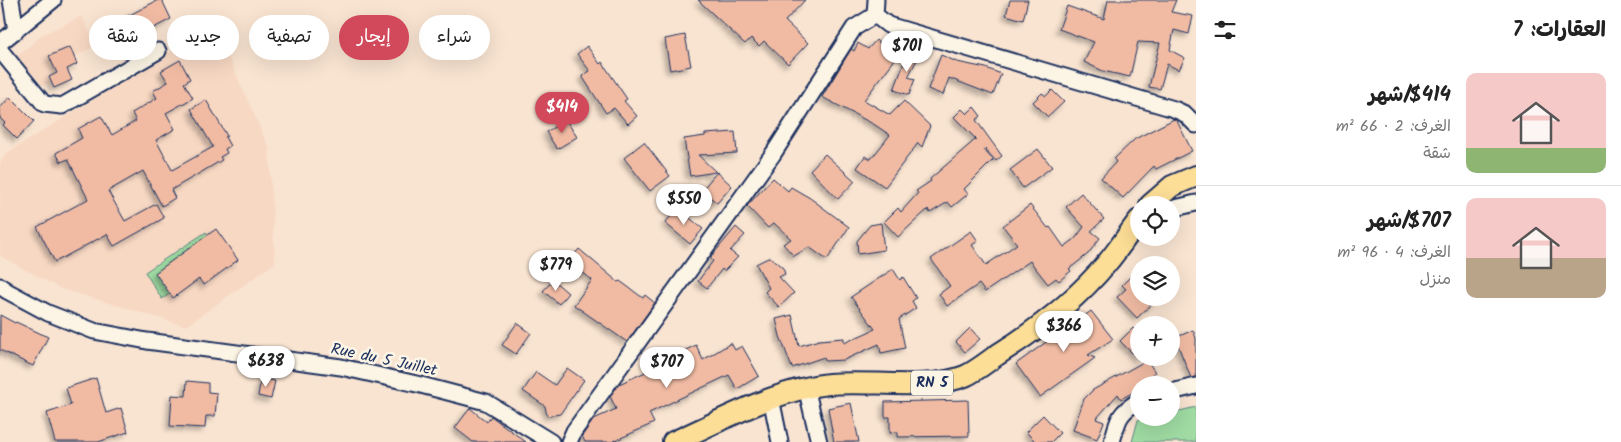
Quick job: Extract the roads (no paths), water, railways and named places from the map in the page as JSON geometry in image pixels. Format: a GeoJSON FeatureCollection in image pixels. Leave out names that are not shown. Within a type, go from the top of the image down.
{"type":"FeatureCollection","features":[{"type":"Feature","properties":{"kind":"main road"},"geometry":{"type":"LineString","coordinates":[[1160,196],[1172,186],[1196,176]]}},
{"type":"Feature","properties":{"kind":"main road","name":"RN 5"},"geometry":{"type":"LineString","coordinates":[[673,442],[770,398],[806,388],[830,384],[938,383],[965,376],[1012,346],[1061,308],[1085,287],[1108,262],[1130,232]]}},
{"type":"Feature","properties":{"kind":"street"},"geometry":{"type":"LineString","coordinates":[[11,0],[16,30]]}},
{"type":"Feature","properties":{"kind":"street"},"geometry":{"type":"LineString","coordinates":[[0,43],[54,0]]}},
{"type":"Feature","properties":{"kind":"street"},"geometry":{"type":"LineString","coordinates":[[569,442],[574,431],[773,154],[854,28],[876,8],[888,26],[1174,109],[1185,114],[1196,125]]}},
{"type":"Feature","properties":{"kind":"street"},"geometry":{"type":"LineString","coordinates":[[0,50],[44,104],[62,106],[158,51]]}},
{"type":"Feature","properties":{"kind":"street"},"geometry":{"type":"LineString","coordinates":[[1180,207],[1196,204]]}},
{"type":"Feature","properties":{"kind":"street","name":"Rue du 5 Juillet"},"geometry":{"type":"LineString","coordinates":[[2,291],[48,313],[94,330],[146,341],[341,367],[486,402],[551,442]]}},
{"type":"Feature","properties":{"kind":"street"},"geometry":{"type":"LineString","coordinates":[[1180,390],[1196,386]]}},
{"type":"Feature","properties":{"kind":"street"},"geometry":{"type":"LineString","coordinates":[[806,388],[819,442]]}},
{"type":"Feature","properties":{"kind":"street"},"geometry":{"type":"LineString","coordinates":[[770,398],[780,442]]}},
{"type":"Feature","properties":{"kind":"street"},"geometry":{"type":"LineString","coordinates":[[1112,442],[1119,418],[1125,409],[1130,406]]}}]}
